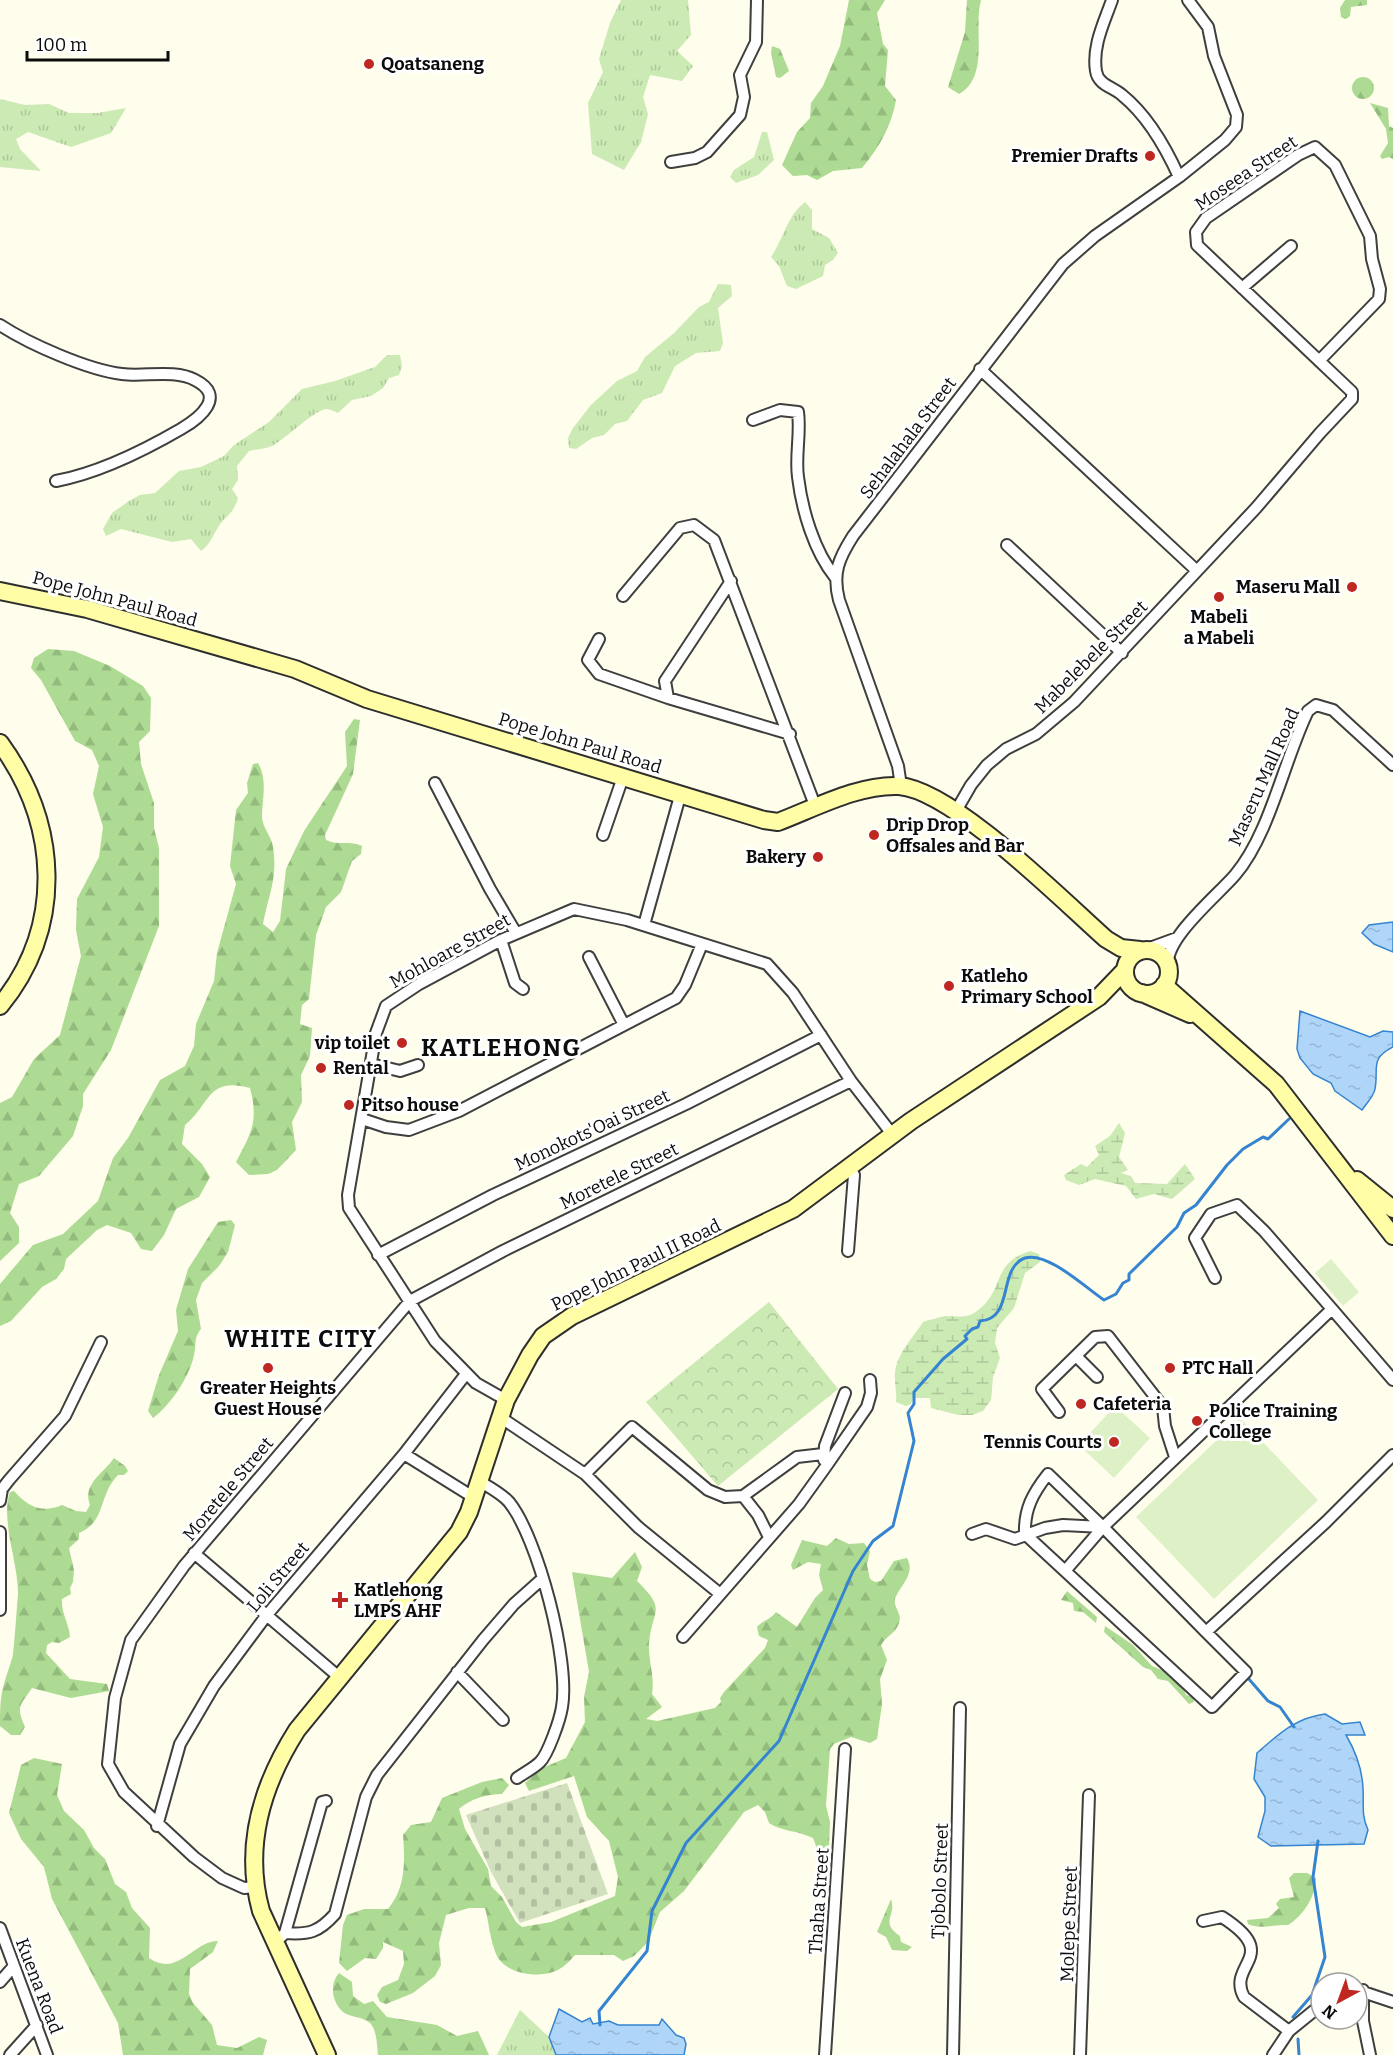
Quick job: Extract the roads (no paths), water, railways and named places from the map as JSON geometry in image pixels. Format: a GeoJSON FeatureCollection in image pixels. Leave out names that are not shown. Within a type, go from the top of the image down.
{"type":"FeatureCollection","features":[{"type":"Feature","properties":{"kind":"main road","name":"Pope John Paul Road"},"geometry":{"type":"LineString","coordinates":[[0,591],[87,609],[295,669],[368,699],[743,815],[778,822],[863,790],[901,786],[933,797],[956,811],[997,842],[1106,939],[1121,948],[1143,950]]}},
{"type":"Feature","properties":{"kind":"main road"},"geometry":{"type":"LineString","coordinates":[[0,743],[32,802],[43,836],[48,865],[39,936],[15,985],[0,1006]]}},
{"type":"Feature","properties":{"kind":"main road","name":"Pope John Paul Road"},"geometry":{"type":"LineString","coordinates":[[1106,939],[1124,970]]}},
{"type":"Feature","properties":{"kind":"main road"},"geometry":{"type":"LineString","coordinates":[[1143,950],[1160,954],[1168,965],[1168,979],[1154,993],[1139,992],[1100,998],[1124,970],[1131,956],[1143,950]]}},
{"type":"Feature","properties":{"kind":"main road"},"geometry":{"type":"LineString","coordinates":[[1124,970],[1128,983],[1139,992],[1204,1022]]}},
{"type":"Feature","properties":{"kind":"main road"},"geometry":{"type":"LineString","coordinates":[[1164,985],[1275,1084],[1393,1236]]}},
{"type":"Feature","properties":{"kind":"main road","name":"Pope John Paul II Road"},"geometry":{"type":"LineString","coordinates":[[327,2055],[280,1937],[261,1911],[255,1887],[253,1862],[262,1800],[278,1763],[297,1730],[441,1557],[459,1532],[506,1400],[536,1344],[554,1327],[793,1209],[892,1134],[1100,998]]}},
{"type":"Feature","properties":{"kind":"main road"},"geometry":{"type":"LineString","coordinates":[[1327,1153],[1391,1206]]}},
{"type":"Feature","properties":{"kind":"street"},"geometry":{"type":"LineString","coordinates":[[671,162],[695,158],[707,152],[716,145],[740,115],[744,97],[740,75],[757,36],[757,0]]}},
{"type":"Feature","properties":{"kind":"street"},"geometry":{"type":"LineString","coordinates":[[1112,0],[1096,44],[1096,73],[1102,81],[1121,94],[1145,118],[1167,150],[1179,177]]}},
{"type":"Feature","properties":{"kind":"street","name":"Sehalahala Street"},"geometry":{"type":"LineString","coordinates":[[835,577],[841,555],[853,536],[1063,264],[1095,236],[1179,177],[1226,140],[1236,127],[1237,115],[1214,56],[1208,27],[1188,0]]}},
{"type":"Feature","properties":{"kind":"street","name":"Moseea Street"},"geometry":{"type":"LineString","coordinates":[[1315,147],[1335,165],[1370,236],[1372,259],[1380,289],[1379,299],[1319,361],[1197,244],[1196,232],[1199,224],[1274,171],[1315,147]]}},
{"type":"Feature","properties":{"kind":"street"},"geometry":{"type":"LineString","coordinates":[[1242,288],[1291,246]]}},
{"type":"Feature","properties":{"kind":"street"},"geometry":{"type":"LineString","coordinates":[[0,325],[48,350],[112,373],[181,376],[195,380],[205,388],[209,398],[209,407],[200,418],[172,434],[78,477],[56,481]]}},
{"type":"Feature","properties":{"kind":"street","name":"Mabelebele Street"},"geometry":{"type":"LineString","coordinates":[[956,811],[971,785],[987,765],[1006,748],[1036,734],[1122,653],[1196,570],[1256,508],[1352,399],[1352,392],[1319,361]]}},
{"type":"Feature","properties":{"kind":"street"},"geometry":{"type":"LineString","coordinates":[[980,369],[1196,570]]}},
{"type":"Feature","properties":{"kind":"street"},"geometry":{"type":"LineString","coordinates":[[753,420],[780,410],[790,409],[798,412],[798,476],[817,546],[824,562],[835,577],[839,600],[898,766],[901,786]]}},
{"type":"Feature","properties":{"kind":"street"},"geometry":{"type":"LineString","coordinates":[[623,596],[680,528],[694,525],[714,540],[790,734],[816,808]]}},
{"type":"Feature","properties":{"kind":"street"},"geometry":{"type":"LineString","coordinates":[[1007,545],[1122,653]]}},
{"type":"Feature","properties":{"kind":"street"},"geometry":{"type":"LineString","coordinates":[[668,698],[665,681],[731,581]]}},
{"type":"Feature","properties":{"kind":"street"},"geometry":{"type":"LineString","coordinates":[[599,639],[588,660],[594,670],[668,698],[790,734]]}},
{"type":"Feature","properties":{"kind":"street","name":"Maseru Mall Road"},"geometry":{"type":"LineString","coordinates":[[1168,965],[1169,951],[1177,938],[1237,873],[1252,849],[1308,711],[1316,705],[1333,710],[1393,765]]}},
{"type":"Feature","properties":{"kind":"street"},"geometry":{"type":"LineString","coordinates":[[603,835],[623,777]]}},
{"type":"Feature","properties":{"kind":"street"},"geometry":{"type":"LineString","coordinates":[[435,783],[490,889],[516,933]]}},
{"type":"Feature","properties":{"kind":"street"},"geometry":{"type":"LineString","coordinates":[[644,925],[680,796]]}},
{"type":"Feature","properties":{"kind":"street","name":"Mohloare Street"},"geometry":{"type":"LineString","coordinates":[[506,1400],[476,1383],[435,1341],[349,1208],[348,1195],[376,1033],[386,1006],[419,984],[501,940],[574,909],[644,925],[767,964],[788,987],[851,1081],[892,1134]]}},
{"type":"Feature","properties":{"kind":"street","name":"Maseru Mall Road"},"geometry":{"type":"LineString","coordinates":[[1143,950],[1177,938]]}},
{"type":"Feature","properties":{"kind":"street"},"geometry":{"type":"LineString","coordinates":[[501,940],[515,983],[523,989]]}},
{"type":"Feature","properties":{"kind":"street"},"geometry":{"type":"LineString","coordinates":[[362,1119],[386,1127],[409,1130],[459,1111],[676,998],[685,984],[702,945]]}},
{"type":"Feature","properties":{"kind":"street"},"geometry":{"type":"LineString","coordinates":[[589,957],[624,1025]]}},
{"type":"Feature","properties":{"kind":"street","name":"Monokots'Oai Street"},"geometry":{"type":"LineString","coordinates":[[378,1255],[493,1195],[686,1104],[821,1035]]}},
{"type":"Feature","properties":{"kind":"street"},"geometry":{"type":"LineString","coordinates":[[371,1064],[400,1071],[418,1065]]}},
{"type":"Feature","properties":{"kind":"street","name":"Moretele Street"},"geometry":{"type":"LineString","coordinates":[[255,1887],[244,1888],[222,1878],[157,1826],[124,1792],[108,1764],[115,1698],[131,1640],[194,1554],[410,1301],[503,1251],[851,1081]]}},
{"type":"Feature","properties":{"kind":"street"},"geometry":{"type":"LineString","coordinates":[[848,1251],[854,1175],[849,1167]]}},
{"type":"Feature","properties":{"kind":"street"},"geometry":{"type":"LineString","coordinates":[[1215,1278],[1196,1238],[1211,1214],[1237,1204],[1264,1230],[1393,1380]]}},
{"type":"Feature","properties":{"kind":"street"},"geometry":{"type":"LineString","coordinates":[[1065,1571],[1103,1527],[1332,1309]]}},
{"type":"Feature","properties":{"kind":"street"},"geometry":{"type":"LineString","coordinates":[[1059,1412],[1042,1389],[1095,1337],[1108,1336],[1163,1407],[1175,1457]]}},
{"type":"Feature","properties":{"kind":"street"},"geometry":{"type":"LineString","coordinates":[[0,1501],[2,1489],[64,1416],[100,1342]]}},
{"type":"Feature","properties":{"kind":"street"},"geometry":{"type":"LineString","coordinates":[[1076,1356],[1097,1377]]}},
{"type":"Feature","properties":{"kind":"street","name":"Loli Street"},"geometry":{"type":"LineString","coordinates":[[157,1826],[180,1744],[213,1686],[267,1616],[404,1454],[466,1374]]}},
{"type":"Feature","properties":{"kind":"street"},"geometry":{"type":"LineString","coordinates":[[683,1637],[799,1504],[867,1407],[871,1393],[870,1380]]}},
{"type":"Feature","properties":{"kind":"street"},"geometry":{"type":"LineString","coordinates":[[827,1465],[824,1454],[845,1393]]}},
{"type":"Feature","properties":{"kind":"street"},"geometry":{"type":"LineString","coordinates":[[500,1417],[585,1474],[638,1527],[719,1593]]}},
{"type":"Feature","properties":{"kind":"street"},"geometry":{"type":"LineString","coordinates":[[585,1474],[632,1427],[708,1490],[725,1497],[743,1496],[796,1457],[824,1454]]}},
{"type":"Feature","properties":{"kind":"street"},"geometry":{"type":"LineString","coordinates":[[404,1454],[510,1503],[524,1528],[542,1579],[554,1620],[561,1669],[562,1707],[541,1762],[517,1778]]}},
{"type":"Feature","properties":{"kind":"street"},"geometry":{"type":"LineString","coordinates":[[1206,1632],[1326,1522],[1393,1455]]}},
{"type":"Feature","properties":{"kind":"street"},"geometry":{"type":"LineString","coordinates":[[1048,1473],[1103,1527],[1246,1672],[1212,1707],[1025,1534],[1024,1516],[1034,1492],[1048,1473]]}},
{"type":"Feature","properties":{"kind":"street"},"geometry":{"type":"LineString","coordinates":[[743,1496],[758,1515],[769,1537]]}},
{"type":"Feature","properties":{"kind":"street"},"geometry":{"type":"LineString","coordinates":[[972,1534],[986,1529],[1015,1539],[1025,1534],[1063,1525],[1103,1527]]}},
{"type":"Feature","properties":{"kind":"street"},"geometry":{"type":"LineString","coordinates":[[0,1532],[0,1610]]}},
{"type":"Feature","properties":{"kind":"street"},"geometry":{"type":"LineString","coordinates":[[194,1554],[339,1677]]}},
{"type":"Feature","properties":{"kind":"street"},"geometry":{"type":"LineString","coordinates":[[326,1801],[322,1802],[280,1937],[313,1933],[323,1927],[335,1914],[366,1797],[377,1775],[513,1604],[542,1579]]}},
{"type":"Feature","properties":{"kind":"street"},"geometry":{"type":"LineString","coordinates":[[457,1672],[503,1720]]}},
{"type":"Feature","properties":{"kind":"street","name":"Tjobolo Street"},"geometry":{"type":"LineString","coordinates":[[952,2055],[960,1708]]}},
{"type":"Feature","properties":{"kind":"street","name":"Thaha Street"},"geometry":{"type":"LineString","coordinates":[[825,2055],[845,1749]]}},
{"type":"Feature","properties":{"kind":"street","name":"Molepe Street"},"geometry":{"type":"LineString","coordinates":[[1080,2055],[1089,1795]]}},
{"type":"Feature","properties":{"kind":"street"},"geometry":{"type":"LineString","coordinates":[[1203,1921],[1222,1917],[1245,1935],[1250,1942],[1251,1956],[1239,1981],[1239,1989],[1244,1997],[1289,2031]]}},
{"type":"Feature","properties":{"kind":"street","name":"Kuena Road"},"geometry":{"type":"LineString","coordinates":[[0,1928],[47,2055]]}},
{"type":"Feature","properties":{"kind":"street"},"geometry":{"type":"LineString","coordinates":[[0,1982],[13,1967]]}},
{"type":"Feature","properties":{"kind":"street"},"geometry":{"type":"LineString","coordinates":[[1369,1993],[1393,2002]]}},
{"type":"Feature","properties":{"kind":"street"},"geometry":{"type":"LineString","coordinates":[[1273,2055],[1289,2031],[1309,2015]]}},
{"type":"Feature","properties":{"kind":"street"},"geometry":{"type":"LineString","coordinates":[[10,2055],[37,2025]]}},
{"type":"Feature","properties":{"kind":"street"},"geometry":{"type":"LineString","coordinates":[[1365,2031],[1370,2055]]}},
{"type":"Feature","properties":{"kind":"water"},"geometry":{"type":"Polygon","coordinates":[[[1393,922],[1393,952],[1374,944],[1362,933],[1369,925],[1393,922]]]}},
{"type":"Feature","properties":{"kind":"water"},"geometry":{"type":"Polygon","coordinates":[[[1300,1011],[1370,1037],[1383,1031],[1393,1032],[1393,1047],[1378,1060],[1374,1092],[1362,1110],[1335,1091],[1331,1083],[1313,1074],[1300,1058],[1297,1049],[1300,1011]]]}},
{"type":"Feature","properties":{"kind":"water"},"geometry":{"type":"Polygon","coordinates":[[[1325,1714],[1342,1724],[1360,1722],[1365,1735],[1346,1735],[1360,1767],[1364,1814],[1368,1830],[1364,1844],[1271,1846],[1258,1837],[1265,1811],[1265,1797],[1254,1779],[1257,1753],[1280,1733],[1296,1723],[1325,1714]]]}},
{"type":"Feature","properties":{"kind":"water"},"geometry":{"type":"Polygon","coordinates":[[[559,2009],[582,2022],[590,2018],[593,2024],[609,2021],[618,2025],[659,2025],[662,2019],[676,2035],[684,2038],[686,2044],[684,2055],[556,2055],[549,2037],[559,2009]]]}},
{"type":"Feature","properties":{"kind":"waterway"},"geometry":{"type":"LineString","coordinates":[[600,2025],[599,2011],[647,1951],[652,1911],[686,1843],[779,1741],[853,1571],[873,1541],[893,1526],[914,1441],[908,1413],[914,1404],[914,1392],[943,1359],[967,1339],[965,1336],[978,1327],[980,1321],[991,1318],[998,1312],[1016,1263],[1025,1258],[1034,1257],[1044,1260],[1066,1272],[1104,1300],[1116,1294],[1123,1283],[1129,1280],[1129,1274],[1177,1227],[1184,1213],[1196,1205],[1227,1165],[1243,1149],[1263,1137],[1268,1139],[1289,1119]]}},
{"type":"Feature","properties":{"kind":"waterway"},"geometry":{"type":"LineString","coordinates":[[1248,1678],[1268,1701],[1280,1707],[1294,1727]]}},
{"type":"Feature","properties":{"kind":"waterway"},"geometry":{"type":"LineString","coordinates":[[1293,2017],[1312,1995],[1325,1957],[1313,1877],[1318,1841]]}},
{"type":"Feature","properties":{"kind":"waterway"},"geometry":{"type":"LineString","coordinates":[[1298,2039],[1299,2055]]}},
{"type":"Feature","properties":{"kind":"place","name":"Qoatsaneng"},"geometry":{"type":"Point","coordinates":[369,64]}},
{"type":"Feature","properties":{"kind":"place","name":"Premier Drafts"},"geometry":{"type":"Point","coordinates":[1150,156]}},
{"type":"Feature","properties":{"kind":"place","name":"Maseru Mall"},"geometry":{"type":"Point","coordinates":[1352,587]}},
{"type":"Feature","properties":{"kind":"place","name":"Mabeli a Mabeli"},"geometry":{"type":"Point","coordinates":[1219,597]}},
{"type":"Feature","properties":{"kind":"place","name":"Drip Drop Offsales and Bar"},"geometry":{"type":"Point","coordinates":[874,835]}},
{"type":"Feature","properties":{"kind":"place","name":"Bakery"},"geometry":{"type":"Point","coordinates":[818,857]}},
{"type":"Feature","properties":{"kind":"place","name":"Katleho Primary School"},"geometry":{"type":"Point","coordinates":[949,986]}},
{"type":"Feature","properties":{"kind":"place","name":"vip toilet"},"geometry":{"type":"Point","coordinates":[402,1043]}},
{"type":"Feature","properties":{"kind":"place","name":"Rental"},"geometry":{"type":"Point","coordinates":[321,1068]}},
{"type":"Feature","properties":{"kind":"place","name":"Pitso house"},"geometry":{"type":"Point","coordinates":[349,1105]}},
{"type":"Feature","properties":{"kind":"place","name":"Greater Heights Guest House"},"geometry":{"type":"Point","coordinates":[268,1368]}},
{"type":"Feature","properties":{"kind":"place","name":"PTC Hall"},"geometry":{"type":"Point","coordinates":[1170,1368]}},
{"type":"Feature","properties":{"kind":"place","name":"Cafeteria"},"geometry":{"type":"Point","coordinates":[1081,1404]}},
{"type":"Feature","properties":{"kind":"place","name":"Police Training College"},"geometry":{"type":"Point","coordinates":[1197,1421]}},
{"type":"Feature","properties":{"kind":"place","name":"Tennis Courts"},"geometry":{"type":"Point","coordinates":[1114,1442]}},
{"type":"Feature","properties":{"kind":"place","name":"Katlehong LMPS AHF"},"geometry":{"type":"Point","coordinates":[340,1600]}},
{"type":"Feature","properties":{"kind":"district","name":"KATLEHONG"},"geometry":{"type":"Point","coordinates":[501,1048]}},
{"type":"Feature","properties":{"kind":"district","name":"WHITE CITY"},"geometry":{"type":"Point","coordinates":[301,1339]}}]}
